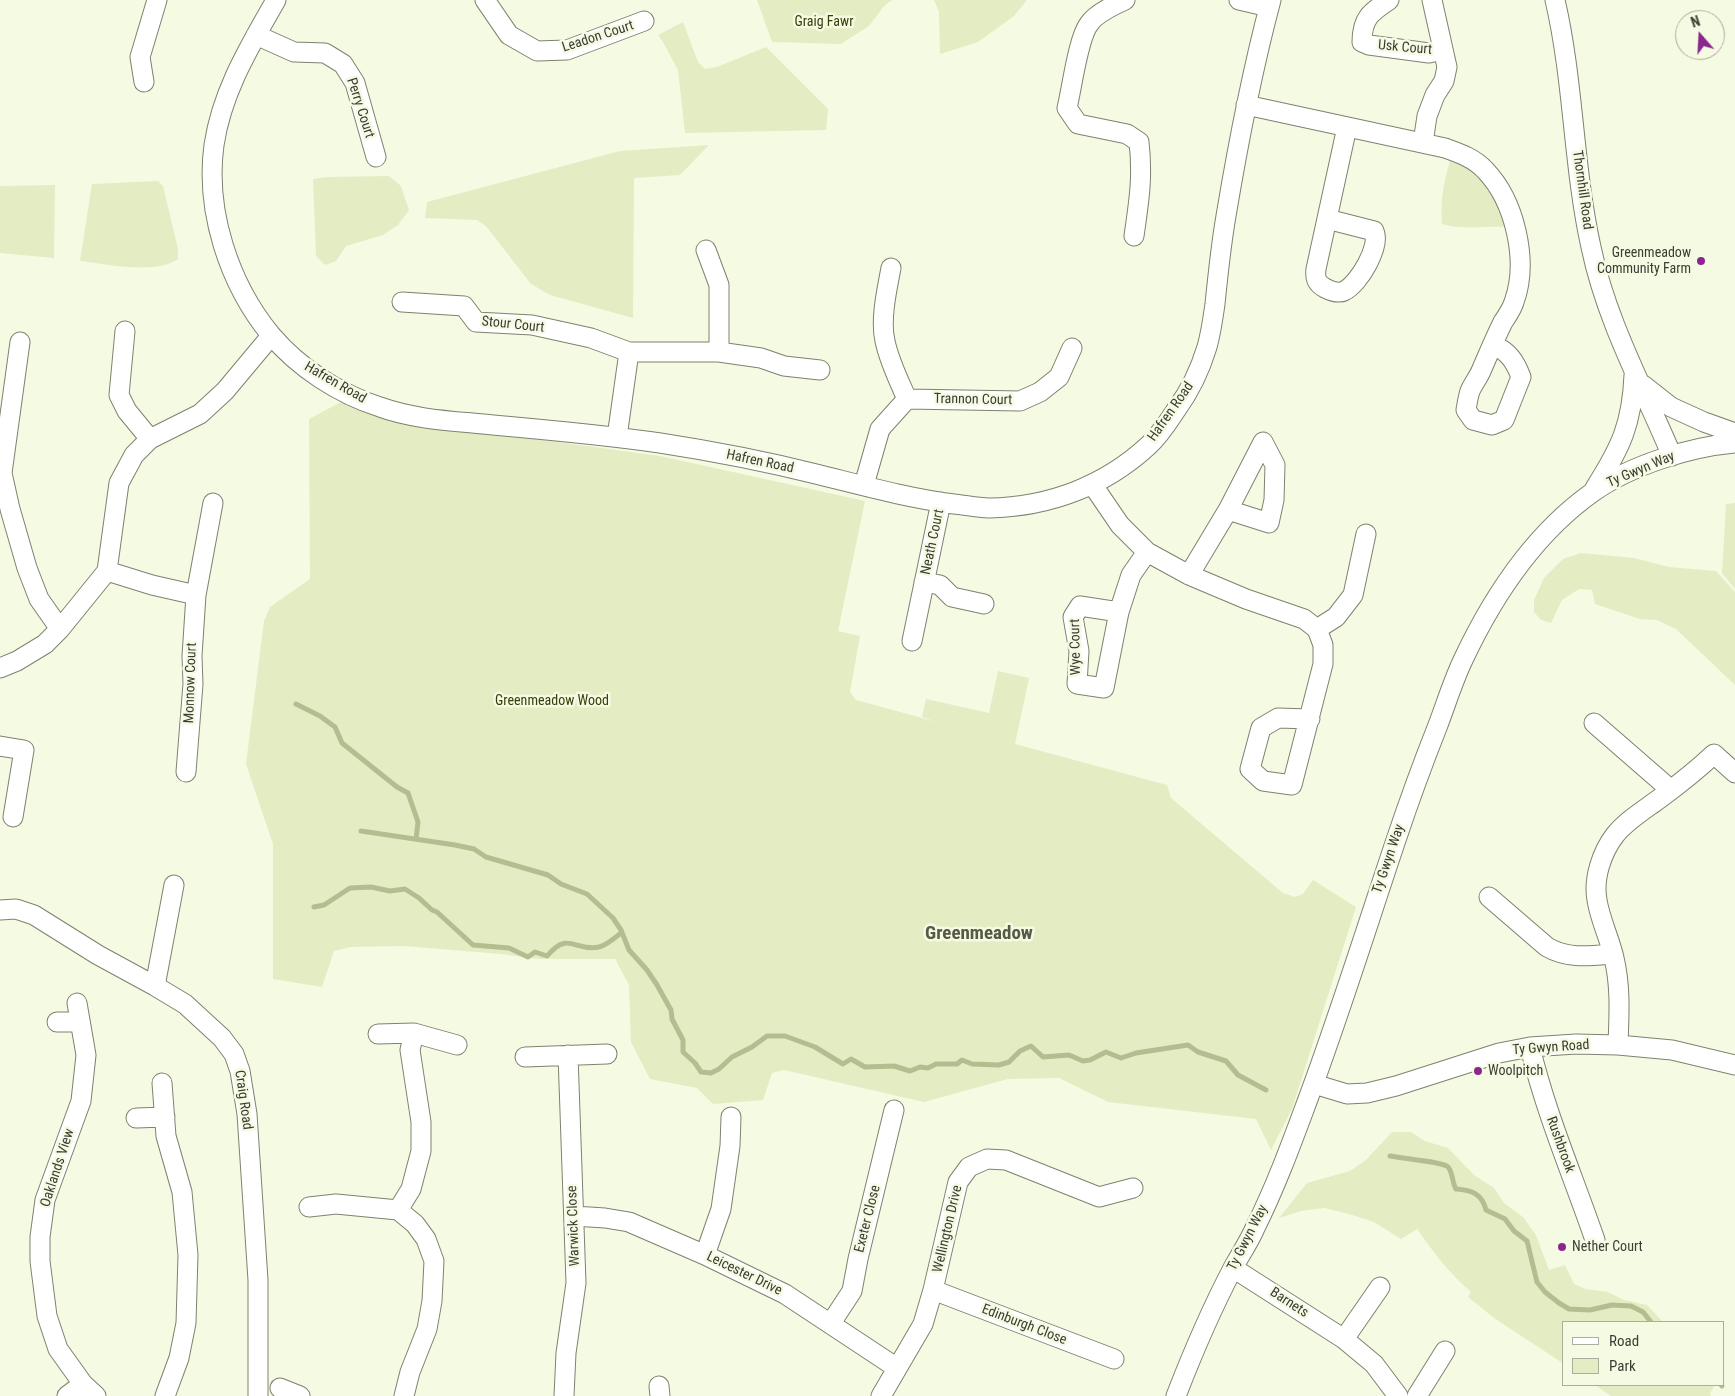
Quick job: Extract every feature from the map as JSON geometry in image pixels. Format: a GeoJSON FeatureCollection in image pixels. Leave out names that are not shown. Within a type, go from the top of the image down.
{"type":"FeatureCollection","features":[{"type":"Feature","properties":{"kind":"street"},"geometry":{"type":"LineString","coordinates":[[144,82],[140,57],[157,0]]}},
{"type":"Feature","properties":{"kind":"street","name":"Hafren Road"},"geometry":{"type":"LineString","coordinates":[[276,0],[238,67],[228,93],[214,147],[213,178],[216,214],[223,244],[235,276],[249,303],[271,336],[297,361],[354,397],[383,408],[425,418],[617,437],[758,460],[904,496],[985,508],[1043,503],[1092,484],[1112,473],[1152,442],[1186,395],[1198,372],[1208,344],[1226,219],[1246,105],[1270,3]]}},
{"type":"Feature","properties":{"kind":"street","name":"Leadon Court"},"geometry":{"type":"LineString","coordinates":[[485,0],[508,36],[537,51],[567,50],[644,21]]}},
{"type":"Feature","properties":{"kind":"street"},"geometry":{"type":"LineString","coordinates":[[1125,0],[1110,7],[1089,23],[1081,40],[1068,108],[1078,124],[1127,134],[1139,142],[1142,167],[1141,189],[1134,236]]}},
{"type":"Feature","properties":{"kind":"street"},"geometry":{"type":"LineString","coordinates":[[1239,0],[1270,3]]}},
{"type":"Feature","properties":{"kind":"street","name":"Usk Court"},"geometry":{"type":"LineString","coordinates":[[1389,0],[1367,16],[1362,33],[1362,42],[1369,45],[1429,53],[1443,50]]}},
{"type":"Feature","properties":{"kind":"street","name":"Usk Court"},"geometry":{"type":"LineString","coordinates":[[1423,144],[1427,116],[1444,81],[1447,67],[1432,0]]}},
{"type":"Feature","properties":{"kind":"street","name":"Thornhill Road"},"geometry":{"type":"LineString","coordinates":[[1555,0],[1570,79],[1578,164],[1591,248],[1612,317],[1672,456]]}},
{"type":"Feature","properties":{"kind":"street","name":"Perry Court"},"geometry":{"type":"LineString","coordinates":[[256,35],[294,52],[325,53],[344,64],[355,83],[376,157]]}},
{"type":"Feature","properties":{"kind":"street"},"geometry":{"type":"LineString","coordinates":[[1246,105],[1445,148],[1465,155],[1484,169],[1499,189],[1510,211],[1520,257],[1514,302],[1493,345]]}},
{"type":"Feature","properties":{"kind":"street"},"geometry":{"type":"LineString","coordinates":[[1327,218],[1347,127]]}},
{"type":"Feature","properties":{"kind":"street"},"geometry":{"type":"LineString","coordinates":[[706,250],[719,285],[719,352]]}},
{"type":"Feature","properties":{"kind":"street"},"geometry":{"type":"LineString","coordinates":[[864,486],[880,429],[908,399],[896,375],[884,340],[885,302],[891,268]]}},
{"type":"Feature","properties":{"kind":"street","name":"Stour Court"},"geometry":{"type":"LineString","coordinates":[[402,302],[464,306],[476,322],[532,325],[591,338],[629,352],[719,352],[761,358],[784,366],[820,370]]}},
{"type":"Feature","properties":{"kind":"street"},"geometry":{"type":"LineString","coordinates":[[125,331],[119,395],[127,411],[150,439]]}},
{"type":"Feature","properties":{"kind":"street"},"geometry":{"type":"LineString","coordinates":[[0,668],[17,661],[45,644],[60,629],[107,571],[119,483],[134,455],[150,439],[200,414],[224,391],[271,336]]}},
{"type":"Feature","properties":{"kind":"street"},"geometry":{"type":"LineString","coordinates":[[20,342],[2,473],[27,568],[39,599],[60,629]]}},
{"type":"Feature","properties":{"kind":"street","name":"Trannon Court"},"geometry":{"type":"LineString","coordinates":[[908,399],[1020,401],[1040,392],[1059,378],[1072,348]]}},
{"type":"Feature","properties":{"kind":"street"},"geometry":{"type":"LineString","coordinates":[[617,437],[629,352]]}},
{"type":"Feature","properties":{"kind":"street"},"geometry":{"type":"LineString","coordinates":[[1637,376],[1671,407],[1704,422],[1735,432]]}},
{"type":"Feature","properties":{"kind":"street"},"geometry":{"type":"LineString","coordinates":[[1593,492],[1623,440],[1637,376]]}},
{"type":"Feature","properties":{"kind":"street","name":"Ty Gwyn Way"},"geometry":{"type":"LineString","coordinates":[[1176,1396],[1195,1348],[1233,1268],[1255,1229],[1285,1161],[1314,1084],[1411,796],[1463,661],[1510,578],[1534,547],[1567,512],[1593,492],[1618,477],[1672,456],[1714,445],[1735,443]]}},
{"type":"Feature","properties":{"kind":"street"},"geometry":{"type":"LineString","coordinates":[[1092,484],[1120,525],[1147,552],[1189,575],[1246,600],[1304,619],[1317,629],[1323,645],[1323,664],[1310,719]]}},
{"type":"Feature","properties":{"kind":"street","name":"Neath Court"},"geometry":{"type":"LineString","coordinates":[[912,641],[941,502]]}},
{"type":"Feature","properties":{"kind":"street","name":"Monnow Court"},"geometry":{"type":"LineString","coordinates":[[186,772],[193,684],[192,656],[196,595],[213,503]]}},
{"type":"Feature","properties":{"kind":"street"},"geometry":{"type":"LineString","coordinates":[[1189,575],[1228,510]]}},
{"type":"Feature","properties":{"kind":"street"},"geometry":{"type":"LineString","coordinates":[[1317,629],[1336,617],[1352,595],[1366,534]]}},
{"type":"Feature","properties":{"kind":"street"},"geometry":{"type":"LineString","coordinates":[[1119,612],[1131,575],[1147,552]]}},
{"type":"Feature","properties":{"kind":"street"},"geometry":{"type":"LineString","coordinates":[[107,571],[152,585],[196,595]]}},
{"type":"Feature","properties":{"kind":"street","name":"Neath Court"},"geometry":{"type":"LineString","coordinates":[[924,582],[940,585],[952,597],[984,604]]}},
{"type":"Feature","properties":{"kind":"street"},"geometry":{"type":"LineString","coordinates":[[1594,723],[1671,790]]}},
{"type":"Feature","properties":{"kind":"street"},"geometry":{"type":"LineString","coordinates":[[0,746],[24,750],[13,817]]}},
{"type":"Feature","properties":{"kind":"street"},"geometry":{"type":"LineString","coordinates":[[1618,1045],[1619,1000],[1613,954],[1597,899],[1597,878],[1603,856],[1615,835],[1634,817],[1699,769],[1714,754],[1735,773]]}},
{"type":"Feature","properties":{"kind":"street"},"geometry":{"type":"LineString","coordinates":[[156,986],[174,885]]}},
{"type":"Feature","properties":{"kind":"street"},"geometry":{"type":"LineString","coordinates":[[1489,897],[1547,947],[1557,953],[1573,957],[1613,954]]}},
{"type":"Feature","properties":{"kind":"street","name":"Craig Road"},"geometry":{"type":"LineString","coordinates":[[0,910],[16,910],[34,915],[98,956],[156,986],[185,1004],[222,1038],[234,1054],[240,1071],[247,1114],[258,1280],[258,1396]]}},
{"type":"Feature","properties":{"kind":"street","name":"Oaklands View"},"geometry":{"type":"LineString","coordinates":[[67,1396],[90,1390],[58,1349],[47,1316],[40,1261],[40,1237],[45,1200],[81,1101],[86,1055],[77,1004]]}},
{"type":"Feature","properties":{"kind":"street"},"geometry":{"type":"LineString","coordinates":[[57,1022],[80,1022]]}},
{"type":"Feature","properties":{"kind":"street"},"geometry":{"type":"LineString","coordinates":[[378,1034],[414,1033],[457,1045]]}},
{"type":"Feature","properties":{"kind":"street"},"geometry":{"type":"LineString","coordinates":[[398,1210],[411,1189],[421,1151],[421,1122],[410,1050],[414,1033]]}},
{"type":"Feature","properties":{"kind":"street","name":"Ty Gwyn Road"},"geometry":{"type":"LineString","coordinates":[[1314,1084],[1347,1094],[1366,1093],[1396,1086],[1498,1053],[1530,1047],[1576,1044],[1618,1045],[1672,1050],[1735,1065]]}},
{"type":"Feature","properties":{"kind":"street","name":"Rushbrook"},"geometry":{"type":"LineString","coordinates":[[1530,1047],[1539,1084],[1596,1240]]}},
{"type":"Feature","properties":{"kind":"street"},"geometry":{"type":"LineString","coordinates":[[525,1057],[607,1054]]}},
{"type":"Feature","properties":{"kind":"street","name":"Warwick Close"},"geometry":{"type":"LineString","coordinates":[[564,1396],[566,1353],[576,1283],[568,1055]]}},
{"type":"Feature","properties":{"kind":"street"},"geometry":{"type":"LineString","coordinates":[[162,1083],[166,1136],[182,1192],[188,1255],[186,1323],[179,1358],[165,1396]]}},
{"type":"Feature","properties":{"kind":"street","name":"Exeter Close"},"geometry":{"type":"LineString","coordinates":[[831,1324],[852,1291],[894,1110]]}},
{"type":"Feature","properties":{"kind":"street"},"geometry":{"type":"LineString","coordinates":[[136,1118],[165,1117]]}},
{"type":"Feature","properties":{"kind":"street"},"geometry":{"type":"LineString","coordinates":[[705,1255],[721,1209],[730,1146],[731,1117]]}},
{"type":"Feature","properties":{"kind":"street","name":"Wellington Drive"},"geometry":{"type":"LineString","coordinates":[[881,1396],[923,1324],[933,1290],[958,1182],[969,1167],[986,1159],[1006,1160],[1099,1197],[1133,1188]]}},
{"type":"Feature","properties":{"kind":"street"},"geometry":{"type":"LineString","coordinates":[[309,1207],[336,1204],[398,1210],[415,1224],[426,1239],[434,1261],[432,1301],[427,1329],[410,1372],[404,1396]]}},
{"type":"Feature","properties":{"kind":"street","name":"Leicester Drive"},"geometry":{"type":"LineString","coordinates":[[574,1216],[629,1222],[705,1255],[786,1294],[898,1368]]}},
{"type":"Feature","properties":{"kind":"street","name":"Barnets"},"geometry":{"type":"LineString","coordinates":[[1233,1268],[1344,1339],[1374,1364],[1398,1396]]}},
{"type":"Feature","properties":{"kind":"street"},"geometry":{"type":"LineString","coordinates":[[1344,1339],[1380,1287]]}},
{"type":"Feature","properties":{"kind":"street","name":"Edinburgh Close"},"geometry":{"type":"LineString","coordinates":[[933,1290],[1114,1359]]}},
{"type":"Feature","properties":{"kind":"street"},"geometry":{"type":"LineString","coordinates":[[1417,1396],[1446,1351]]}},
{"type":"Feature","properties":{"kind":"street"},"geometry":{"type":"LineString","coordinates":[[280,1388],[300,1396]]}},
{"type":"Feature","properties":{"kind":"green space","name":"Graig Fawr"},"geometry":{"type":"Polygon","coordinates":[[[757,0],[892,0],[884,6],[869,26],[841,44],[772,42],[757,0]]]}},
{"type":"Feature","properties":{"kind":"green space"},"geometry":{"type":"Polygon","coordinates":[[[934,0],[1027,0],[1014,16],[978,42],[940,54],[939,12],[934,0]]]}},
{"type":"Feature","properties":{"kind":"green space"},"geometry":{"type":"Polygon","coordinates":[[[683,22],[698,62],[705,69],[717,67],[766,47],[828,109],[826,130],[685,133],[678,70],[658,35],[683,22]]]}},
{"type":"Feature","properties":{"kind":"green space"},"geometry":{"type":"Polygon","coordinates":[[[709,145],[680,175],[634,178],[633,318],[550,295],[531,284],[486,226],[477,220],[425,218],[427,202],[620,151],[709,145]]]}},
{"type":"Feature","properties":{"kind":"green space"},"geometry":{"type":"Polygon","coordinates":[[[1451,157],[1480,175],[1495,194],[1507,227],[1466,227],[1442,224],[1443,190],[1451,157]]]}},
{"type":"Feature","properties":{"kind":"green space"},"geometry":{"type":"Polygon","coordinates":[[[389,176],[401,186],[409,210],[398,225],[383,235],[346,246],[336,261],[325,265],[316,256],[313,179],[389,176]]]}},
{"type":"Feature","properties":{"kind":"green space"},"geometry":{"type":"Polygon","coordinates":[[[158,181],[163,186],[178,249],[178,259],[169,264],[144,267],[117,266],[80,261],[92,184],[158,181]]]}},
{"type":"Feature","properties":{"kind":"green space"},"geometry":{"type":"Polygon","coordinates":[[[55,185],[54,258],[0,253],[0,186],[55,185]]]}},
{"type":"Feature","properties":{"kind":"green space","name":"Greenmeadow Wood"},"geometry":{"type":"Polygon","coordinates":[[[343,401],[401,423],[660,456],[865,501],[838,631],[860,636],[850,692],[856,700],[937,722],[922,717],[926,699],[989,713],[998,671],[1029,678],[1015,744],[1167,785],[1171,798],[1283,893],[1295,897],[1303,894],[1313,880],[1356,907],[1292,1109],[1271,1150],[1256,1119],[1108,1102],[1059,1078],[1008,1079],[924,1102],[784,1070],[772,1073],[763,1100],[713,1104],[697,1088],[650,1079],[631,1042],[629,985],[615,959],[538,959],[403,946],[351,947],[334,951],[322,987],[273,979],[273,844],[246,764],[264,621],[270,607],[310,579],[309,419],[343,401]]]}},
{"type":"Feature","properties":{"kind":"green space"},"geometry":{"type":"Polygon","coordinates":[[[1735,503],[1735,589],[1722,573],[1726,504],[1735,503]]]}},
{"type":"Feature","properties":{"kind":"green space"},"geometry":{"type":"Polygon","coordinates":[[[1581,553],[1634,558],[1669,567],[1716,571],[1735,592],[1735,685],[1676,629],[1657,620],[1640,619],[1595,604],[1592,590],[1579,589],[1562,600],[1551,623],[1541,620],[1534,612],[1534,600],[1544,578],[1563,559],[1581,553]]]}},
{"type":"Feature","properties":{"kind":"green space"},"geometry":{"type":"Polygon","coordinates":[[[1392,1132],[1411,1132],[1425,1141],[1448,1148],[1474,1175],[1494,1188],[1504,1203],[1523,1217],[1536,1235],[1549,1270],[1565,1265],[1574,1284],[1586,1289],[1608,1292],[1624,1300],[1647,1305],[1662,1321],[1562,1321],[1562,1363],[1494,1318],[1468,1297],[1471,1292],[1442,1262],[1417,1229],[1401,1239],[1374,1222],[1324,1208],[1301,1211],[1279,1218],[1307,1183],[1350,1171],[1366,1160],[1392,1132]]]}},
{"type":"Feature","properties":{"kind":"green space"},"geometry":{"type":"Polygon","coordinates":[[[1596,1386],[1714,1386],[1710,1393],[1711,1396],[1611,1396],[1596,1386]]]}},
{"type":"Feature","properties":{"kind":"waterway"},"geometry":{"type":"LineString","coordinates":[[296,704],[320,716],[335,727],[342,743],[397,787],[408,793],[418,822],[416,839]]}},
{"type":"Feature","properties":{"kind":"waterway"},"geometry":{"type":"LineString","coordinates":[[361,831],[474,849],[486,857],[548,875],[561,884],[587,894],[613,918],[621,930],[629,950],[647,970],[657,985],[671,1010],[672,1019],[683,1040],[683,1052],[695,1063],[701,1072],[711,1073],[719,1069],[732,1057],[752,1047],[767,1036],[785,1036],[815,1047],[843,1064],[851,1059],[865,1067],[894,1066],[910,1071],[920,1067],[928,1068],[936,1064],[957,1064],[962,1060],[972,1064],[999,1065],[1009,1062],[1020,1051],[1031,1046],[1043,1057],[1069,1055],[1083,1061],[1090,1060],[1106,1052],[1121,1058],[1136,1053],[1188,1045],[1198,1052],[1226,1061],[1238,1075],[1266,1090]]}},
{"type":"Feature","properties":{"kind":"waterway"},"geometry":{"type":"LineString","coordinates":[[314,907],[324,905],[350,888],[371,887],[390,891],[405,889],[437,912],[473,945],[509,948],[528,957],[535,952],[547,956],[561,944],[567,943],[590,948],[599,947],[608,943],[622,932]]}},
{"type":"Feature","properties":{"kind":"waterway"},"geometry":{"type":"LineString","coordinates":[[1390,1156],[1431,1162],[1448,1167],[1456,1189],[1467,1190],[1475,1194],[1482,1200],[1486,1210],[1505,1219],[1514,1231],[1527,1241],[1537,1282],[1545,1292],[1559,1303],[1569,1309],[1590,1310],[1612,1305],[1631,1306],[1643,1312],[1650,1321]]}},
{"type":"Feature","properties":{"kind":"place","name":"Greenmeadow Community Farm"},"geometry":{"type":"Point","coordinates":[1701,261]}},
{"type":"Feature","properties":{"kind":"place","name":"Woolpitch"},"geometry":{"type":"Point","coordinates":[1478,1071]}},
{"type":"Feature","properties":{"kind":"place","name":"Nether Court"},"geometry":{"type":"Point","coordinates":[1562,1247]}},
{"type":"Feature","properties":{"kind":"district","name":"Greenmeadow"},"geometry":{"type":"Point","coordinates":[979,934]}}]}
